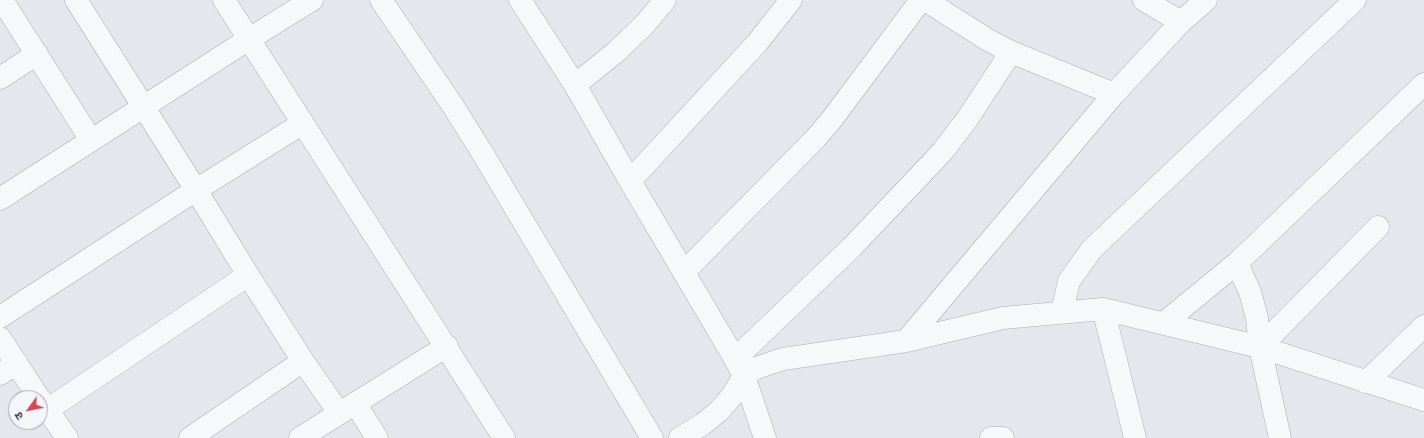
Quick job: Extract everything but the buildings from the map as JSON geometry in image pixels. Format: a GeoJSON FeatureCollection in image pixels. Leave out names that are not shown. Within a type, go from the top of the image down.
{"type":"FeatureCollection","features":[{"type":"Feature","properties":{"kind":"street"},"geometry":{"type":"LineString","coordinates":[[2,0],[91,140]]}},
{"type":"Feature","properties":{"kind":"street"},"geometry":{"type":"LineString","coordinates":[[76,0],[303,361],[377,438]]}},
{"type":"Feature","properties":{"kind":"street"},"geometry":{"type":"LineString","coordinates":[[224,0],[447,346],[504,438]]}},
{"type":"Feature","properties":{"kind":"street"},"geometry":{"type":"LineString","coordinates":[[0,199],[91,140],[144,108],[249,38],[312,0]]}},
{"type":"Feature","properties":{"kind":"street"},"geometry":{"type":"LineString","coordinates":[[382,0],[484,154],[652,438]]}},
{"type":"Feature","properties":{"kind":"street"},"geometry":{"type":"LineString","coordinates":[[520,0],[575,85],[740,368],[765,438]]}},
{"type":"Feature","properties":{"kind":"street"},"geometry":{"type":"LineString","coordinates":[[575,85],[616,52],[665,0]]}},
{"type":"Feature","properties":{"kind":"street"},"geometry":{"type":"LineString","coordinates":[[630,181],[757,43],[791,0]]}},
{"type":"Feature","properties":{"kind":"street"},"geometry":{"type":"LineString","coordinates":[[684,272],[828,124],[921,0]]}},
{"type":"Feature","properties":{"kind":"street"},"geometry":{"type":"LineString","coordinates":[[925,0],[988,40],[1011,52],[1114,94]]}},
{"type":"Feature","properties":{"kind":"street"},"geometry":{"type":"LineString","coordinates":[[1144,0],[1181,22]]}},
{"type":"Feature","properties":{"kind":"street"},"geometry":{"type":"LineString","coordinates":[[906,341],[1114,94],[1181,22],[1206,0]]}},
{"type":"Feature","properties":{"kind":"street"},"geometry":{"type":"LineString","coordinates":[[1062,312],[1069,281],[1092,249],[1355,0]]}},
{"type":"Feature","properties":{"kind":"street"},"geometry":{"type":"LineString","coordinates":[[680,438],[703,424],[719,411],[732,396],[740,368],[943,151],[968,118],[1011,52]]}},
{"type":"Feature","properties":{"kind":"street"},"geometry":{"type":"LineString","coordinates":[[0,78],[37,54]]}},
{"type":"Feature","properties":{"kind":"street"},"geometry":{"type":"LineString","coordinates":[[1164,323],[1237,263],[1424,84]]}},
{"type":"Feature","properties":{"kind":"street"},"geometry":{"type":"LineString","coordinates":[[0,317],[196,190],[303,123]]}},
{"type":"Feature","properties":{"kind":"street"},"geometry":{"type":"LineString","coordinates":[[1260,347],[1378,227]]}},
{"type":"Feature","properties":{"kind":"street"},"geometry":{"type":"LineString","coordinates":[[1237,263],[1250,292],[1257,318],[1260,347],[1280,438]]}},
{"type":"Feature","properties":{"kind":"street"},"geometry":{"type":"LineString","coordinates":[[48,398],[248,275]]}},
{"type":"Feature","properties":{"kind":"street"},"geometry":{"type":"LineString","coordinates":[[740,368],[756,368],[783,359],[906,341],[1003,318],[1102,309],[1260,347],[1424,400]]}},
{"type":"Feature","properties":{"kind":"street"},"geometry":{"type":"LineString","coordinates":[[1102,309],[1135,438]]}},
{"type":"Feature","properties":{"kind":"street"},"geometry":{"type":"LineString","coordinates":[[1366,382],[1424,326]]}},
{"type":"Feature","properties":{"kind":"street"},"geometry":{"type":"LineString","coordinates":[[0,338],[8,368],[30,390]]}},
{"type":"Feature","properties":{"kind":"street"},"geometry":{"type":"LineString","coordinates":[[300,438],[447,346]]}},
{"type":"Feature","properties":{"kind":"street"},"geometry":{"type":"LineString","coordinates":[[190,438],[303,361]]}},
{"type":"Feature","properties":{"kind":"street"},"geometry":{"type":"LineString","coordinates":[[48,411],[67,438]]}},
{"type":"Feature","properties":{"kind":"street"},"geometry":{"type":"LineString","coordinates":[[991,438],[1003,438]]}}]}
